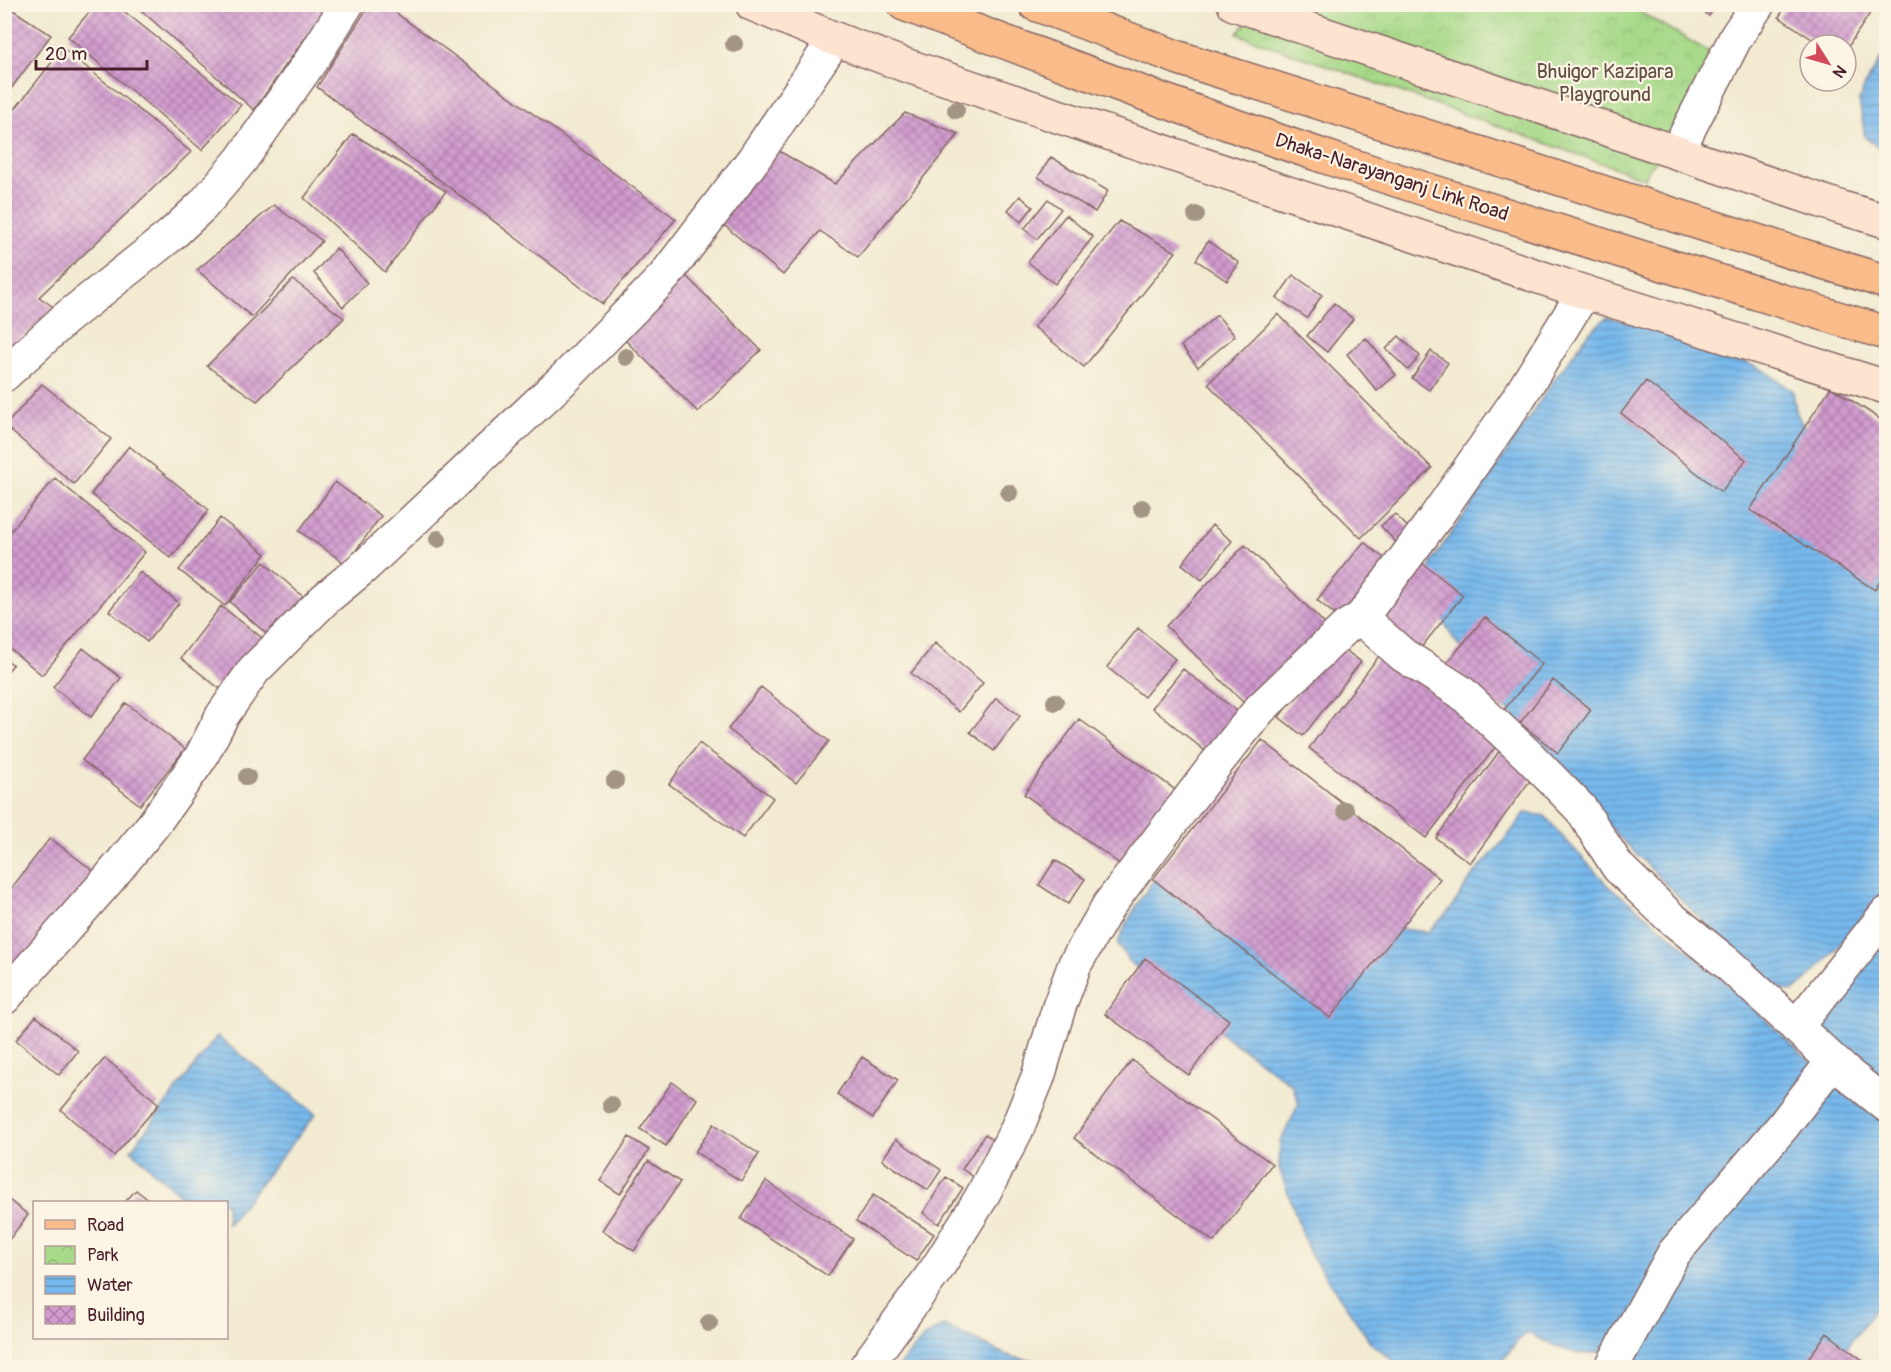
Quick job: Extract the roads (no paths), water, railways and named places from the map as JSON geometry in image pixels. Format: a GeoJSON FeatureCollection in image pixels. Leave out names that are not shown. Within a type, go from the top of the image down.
{"type":"FeatureCollection","features":[{"type":"Feature","properties":{"kind":"main road","name":"Dhaka-Narayanganj Link Road"},"geometry":{"type":"LineString","coordinates":[[904,4],[1098,77],[1333,159],[1887,333]]}},
{"type":"Feature","properties":{"kind":"main road"},"geometry":{"type":"LineString","coordinates":[[1035,4],[1179,58],[1887,282]]}},
{"type":"Feature","properties":{"kind":"street"},"geometry":{"type":"LineString","coordinates":[[4,375],[65,319],[171,235],[202,205],[241,160],[315,55],[347,4]]}},
{"type":"Feature","properties":{"kind":"street"},"geometry":{"type":"LineString","coordinates":[[752,4],[902,64],[1584,292],[1887,387]]}},
{"type":"Feature","properties":{"kind":"street"},"geometry":{"type":"LineString","coordinates":[[1234,4],[1887,221]]}},
{"type":"Feature","properties":{"kind":"street"},"geometry":{"type":"LineString","coordinates":[[1677,152],[1736,37],[1758,4]]}},
{"type":"Feature","properties":{"kind":"street"},"geometry":{"type":"LineString","coordinates":[[4,998],[100,890],[153,825],[201,758],[222,716],[254,670],[325,600],[365,566],[567,376],[664,278],[753,160],[835,39]]}},
{"type":"Feature","properties":{"kind":"street"},"geometry":{"type":"LineString","coordinates":[[865,1368],[938,1267],[981,1198],[1016,1131],[1038,1077],[1059,1007],[1075,964],[1109,905],[1260,709],[1346,627],[1361,618],[1435,518],[1518,399],[1584,292]]}},
{"type":"Feature","properties":{"kind":"street"},"geometry":{"type":"LineString","coordinates":[[1361,618],[1403,654],[1470,700],[1530,756],[1581,810],[1618,867],[1670,917],[1728,963],[1833,1061],[1887,1105]]}},
{"type":"Feature","properties":{"kind":"street"},"geometry":{"type":"LineString","coordinates":[[1796,1027],[1887,914]]}},
{"type":"Feature","properties":{"kind":"street"},"geometry":{"type":"LineString","coordinates":[[1611,1368],[1674,1252],[1784,1126],[1833,1061]]}},
{"type":"Feature","properties":{"kind":"water"},"geometry":{"type":"Polygon","coordinates":[[[1886,50],[1886,154],[1865,137],[1859,100],[1866,83],[1886,50]]]}},
{"type":"Feature","properties":{"kind":"water"},"geometry":{"type":"Polygon","coordinates":[[[1607,317],[1672,333],[1699,346],[1763,370],[1793,391],[1796,411],[1807,434],[1886,563],[1886,887],[1838,947],[1794,991],[1784,990],[1762,976],[1727,946],[1593,810],[1535,744],[1470,663],[1433,602],[1427,584],[1432,561],[1550,386],[1589,333],[1607,317]]]}},
{"type":"Feature","properties":{"kind":"water"},"geometry":{"type":"Polygon","coordinates":[[[1525,813],[1545,816],[1609,886],[1723,980],[1816,1067],[1605,1350],[1585,1354],[1575,1353],[1528,1333],[1518,1340],[1498,1367],[1401,1367],[1371,1343],[1310,1254],[1279,1168],[1280,1143],[1299,1103],[1292,1085],[1168,994],[1130,962],[1117,944],[1140,899],[1172,860],[1365,899],[1402,929],[1428,932],[1450,910],[1473,875],[1525,813]]]}},
{"type":"Feature","properties":{"kind":"water"},"geometry":{"type":"Polygon","coordinates":[[[1886,932],[1886,1083],[1837,1043],[1822,1027],[1829,1009],[1886,932]]]}},
{"type":"Feature","properties":{"kind":"water"},"geometry":{"type":"Polygon","coordinates":[[[217,1036],[316,1114],[228,1224],[228,1201],[186,1201],[131,1150],[217,1036]]]}},
{"type":"Feature","properties":{"kind":"water"},"geometry":{"type":"Polygon","coordinates":[[[1837,1078],[1886,1117],[1886,1294],[1833,1367],[1619,1368],[1660,1291],[1837,1078]]]}},
{"type":"Feature","properties":{"kind":"water"},"geometry":{"type":"Polygon","coordinates":[[[943,1326],[1004,1354],[1054,1367],[898,1367],[924,1337],[943,1326]]]}},
{"type":"Feature","properties":{"kind":"park label","name":"Bhuigor Kazipara Playground"},"geometry":{"type":"Point","coordinates":[1605,82]}}]}
